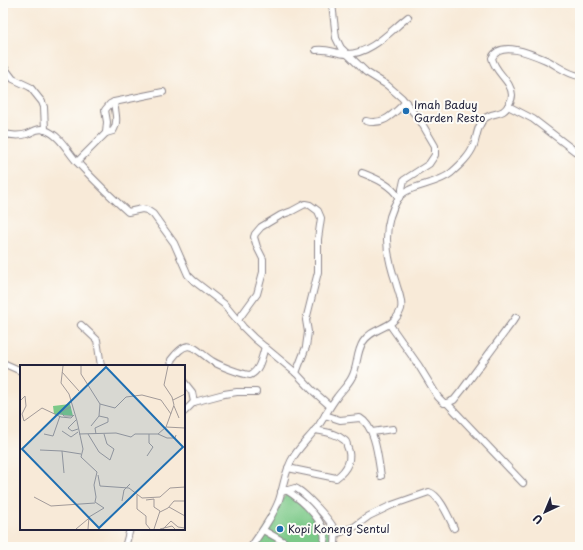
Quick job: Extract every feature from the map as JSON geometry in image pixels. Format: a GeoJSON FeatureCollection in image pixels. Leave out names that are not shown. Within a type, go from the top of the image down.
{"type":"FeatureCollection","features":[{"type":"Feature","properties":{"kind":"street"},"geometry":{"type":"LineString","coordinates":[[251,547],[276,508],[284,491],[288,468],[294,456],[315,430],[330,406],[352,378],[359,352],[366,339],[372,333],[390,325],[398,316],[402,304],[388,260],[386,245],[391,216],[400,196],[404,180],[429,164],[435,155],[436,150],[431,138],[406,102],[387,85],[366,72],[347,54],[336,38],[332,3]]}},
{"type":"Feature","properties":{"kind":"street"},"geometry":{"type":"LineString","coordinates":[[316,50],[323,49],[347,54],[362,51],[370,48],[408,17]]}},
{"type":"Feature","properties":{"kind":"street"},"geometry":{"type":"LineString","coordinates":[[400,196],[414,188],[442,179],[451,174],[469,155],[474,144],[478,128],[484,119],[505,111],[512,96],[510,87],[506,80],[493,63],[492,56],[497,51],[507,48],[521,52],[546,60],[575,76],[580,76]]}},
{"type":"Feature","properties":{"kind":"street"},"geometry":{"type":"LineString","coordinates":[[3,66],[16,81],[24,83],[30,87],[43,105],[45,130]]}},
{"type":"Feature","properties":{"kind":"street"},"geometry":{"type":"LineString","coordinates":[[106,133],[107,122],[105,110],[110,104],[163,92]]}},
{"type":"Feature","properties":{"kind":"street"},"geometry":{"type":"LineString","coordinates":[[77,162],[106,133],[113,131],[116,126],[114,102]]}},
{"type":"Feature","properties":{"kind":"street"},"geometry":{"type":"LineString","coordinates":[[366,121],[376,123],[381,122],[406,102]]}},
{"type":"Feature","properties":{"kind":"street"},"geometry":{"type":"LineString","coordinates":[[508,106],[533,119],[580,155]]}},
{"type":"Feature","properties":{"kind":"street"},"geometry":{"type":"LineString","coordinates":[[3,133],[18,136],[38,129],[45,130],[65,144],[77,162],[128,212],[142,209],[154,214],[174,243],[188,275],[224,304],[254,338],[296,373],[330,406]]}},
{"type":"Feature","properties":{"kind":"street"},"geometry":{"type":"LineString","coordinates":[[362,173],[382,181],[400,196]]}},
{"type":"Feature","properties":{"kind":"street"},"geometry":{"type":"LineString","coordinates":[[238,320],[257,294],[263,272],[263,259],[254,237],[255,234],[260,227],[281,215],[305,204],[310,205],[318,211],[321,218],[318,239],[318,272],[306,320],[308,332],[306,347],[296,373]]}},
{"type":"Feature","properties":{"kind":"street"},"geometry":{"type":"LineString","coordinates":[[447,403],[454,400],[460,393],[516,317]]}},
{"type":"Feature","properties":{"kind":"street"},"geometry":{"type":"LineString","coordinates":[[81,325],[98,340],[101,365]]}},
{"type":"Feature","properties":{"kind":"street"},"geometry":{"type":"LineString","coordinates":[[390,325],[419,366],[438,398],[444,403],[447,403],[523,483]]}},
{"type":"Feature","properties":{"kind":"street"},"geometry":{"type":"LineString","coordinates":[[172,365],[171,360],[183,348],[191,346],[199,350],[216,364],[250,375],[254,373],[258,367],[265,347]]}},
{"type":"Feature","properties":{"kind":"street"},"geometry":{"type":"LineString","coordinates":[[3,363],[20,371]]}},
{"type":"Feature","properties":{"kind":"street"},"geometry":{"type":"LineString","coordinates":[[185,383],[193,395],[194,402]]}},
{"type":"Feature","properties":{"kind":"street"},"geometry":{"type":"LineString","coordinates":[[185,411],[194,402],[231,392],[256,392]]}},
{"type":"Feature","properties":{"kind":"street"},"geometry":{"type":"LineString","coordinates":[[325,414],[340,420],[360,418],[367,424],[372,432],[381,476]]}},
{"type":"Feature","properties":{"kind":"street"},"geometry":{"type":"LineString","coordinates":[[372,432],[393,429]]}},
{"type":"Feature","properties":{"kind":"street"},"geometry":{"type":"LineString","coordinates":[[288,468],[336,478],[346,468],[349,463],[351,453],[345,441],[330,432],[315,430]]}},
{"type":"Feature","properties":{"kind":"street"},"geometry":{"type":"LineString","coordinates":[[284,491],[296,488],[301,490],[330,523],[335,531],[334,547]]}},
{"type":"Feature","properties":{"kind":"street"},"geometry":{"type":"LineString","coordinates":[[284,491],[301,500],[321,524],[325,533],[324,544],[322,547]]}},
{"type":"Feature","properties":{"kind":"street"},"geometry":{"type":"LineString","coordinates":[[336,534],[349,529],[369,516],[392,505],[429,492],[438,498],[454,528]]}},
{"type":"Feature","properties":{"kind":"street"},"geometry":{"type":"LineString","coordinates":[[125,547],[130,530]]}},
{"type":"Feature","properties":{"kind":"street"},"geometry":{"type":"LineString","coordinates":[[263,530],[293,547]]}},
{"type":"Feature","properties":{"kind":"green space"},"geometry":{"type":"Polygon","coordinates":[[[294,490],[304,499],[331,535],[333,547],[260,547],[256,545],[287,492],[294,490]]]}},
{"type":"Feature","properties":{"kind":"place","name":"Imah Baduy Garden Resto"},"geometry":{"type":"Point","coordinates":[406,111]}},
{"type":"Feature","properties":{"kind":"place","name":"Kopi Koneng Sentul"},"geometry":{"type":"Point","coordinates":[280,529]}}]}
